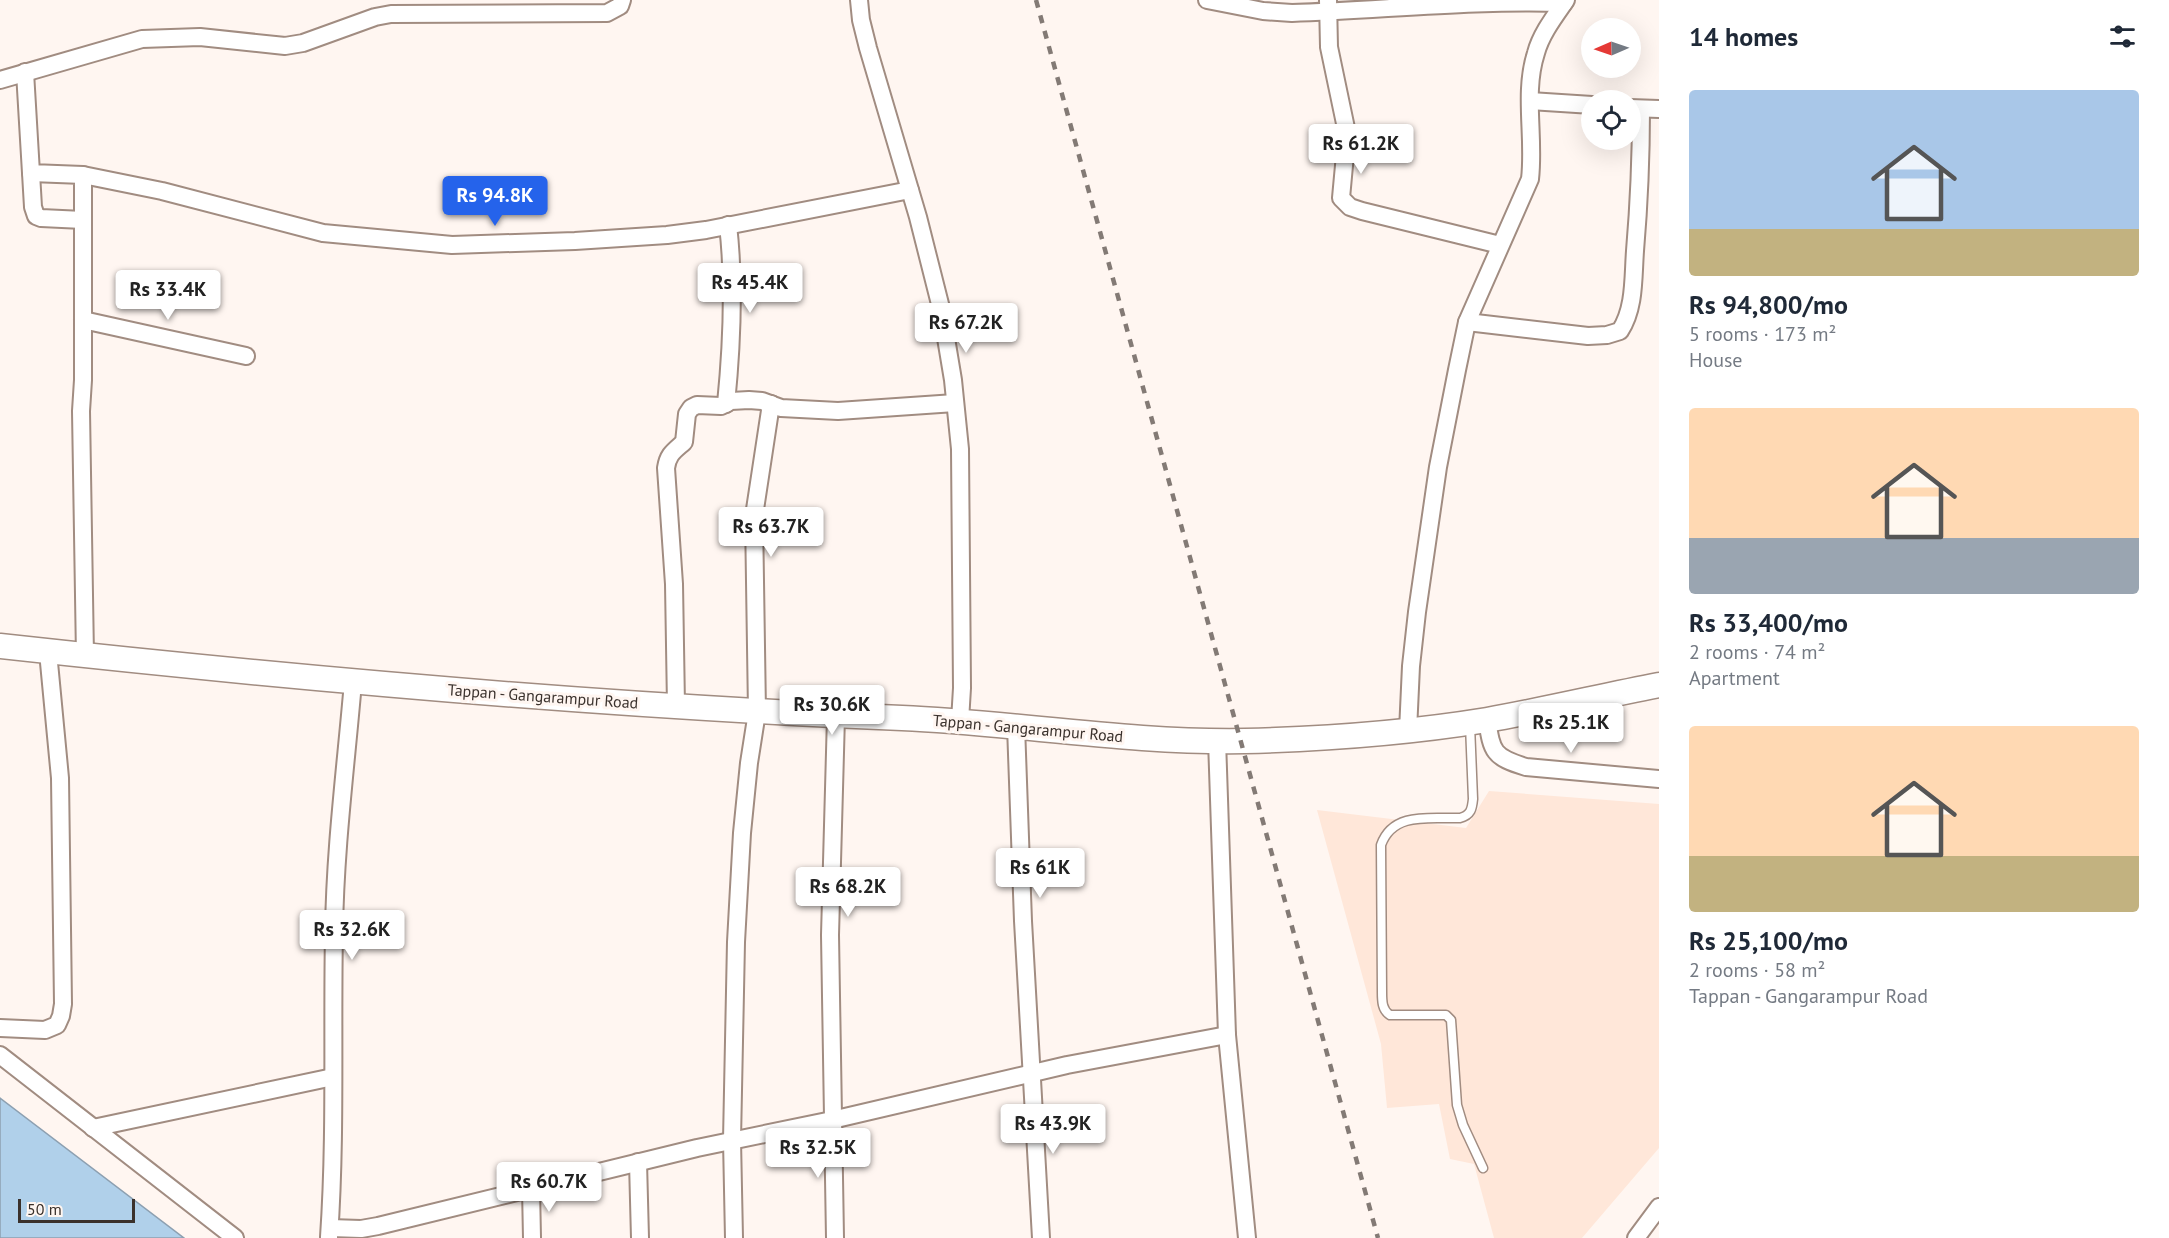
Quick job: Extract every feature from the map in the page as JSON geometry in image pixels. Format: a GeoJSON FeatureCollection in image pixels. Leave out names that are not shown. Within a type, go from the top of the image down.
{"type":"FeatureCollection","features":[{"type":"Feature","properties":{"kind":"main road","name":"Tappan - Gangarampur Road"},"geometry":{"type":"LineString","coordinates":[[0,646],[250,674],[757,712],[960,721],[1152,739],[1308,738],[1408,730],[1478,721],[1659,685]]}},
{"type":"Feature","properties":{"kind":"street"},"geometry":{"type":"LineString","coordinates":[[0,80],[142,39],[200,37],[285,46],[303,43],[375,17],[391,14],[607,13],[620,6],[622,0]]}},
{"type":"Feature","properties":{"kind":"street"},"geometry":{"type":"LineString","coordinates":[[859,0],[868,48],[910,190],[941,308],[955,403],[960,449],[962,688],[960,721]]}},
{"type":"Feature","properties":{"kind":"street"},"geometry":{"type":"LineString","coordinates":[[1207,0],[1282,13],[1328,6],[1430,2],[1565,2],[1536,52],[1530,80],[1532,159],[1530,179],[1467,322],[1444,432],[1421,581],[1411,666],[1408,730]]}},
{"type":"Feature","properties":{"kind":"street"},"geometry":{"type":"LineString","coordinates":[[1328,6],[1329,47],[1347,133],[1347,154],[1341,192],[1344,203],[1362,210],[1500,245]]}},
{"type":"Feature","properties":{"kind":"street"},"geometry":{"type":"LineString","coordinates":[[25,72],[33,207],[36,216],[83,220]]}},
{"type":"Feature","properties":{"kind":"street"},"geometry":{"type":"LineString","coordinates":[[1530,101],[1581,104]]}},
{"type":"Feature","properties":{"kind":"street"},"geometry":{"type":"LineString","coordinates":[[1641,108],[1659,109]]}},
{"type":"Feature","properties":{"kind":"street"},"geometry":{"type":"LineString","coordinates":[[1467,322],[1588,336],[1620,332],[1628,318],[1631,298],[1640,187],[1638,150]]}},
{"type":"Feature","properties":{"kind":"street"},"geometry":{"type":"LineString","coordinates":[[31,173],[83,176],[162,191],[323,233],[430,244],[575,241],[667,235],[910,190]]}},
{"type":"Feature","properties":{"kind":"street"},"geometry":{"type":"LineString","coordinates":[[83,176],[81,411],[86,656]]}},
{"type":"Feature","properties":{"kind":"street"},"geometry":{"type":"LineString","coordinates":[[726,404],[733,294],[728,225]]}},
{"type":"Feature","properties":{"kind":"street"},"geometry":{"type":"LineString","coordinates":[[83,320],[246,356]]}},
{"type":"Feature","properties":{"kind":"street"},"geometry":{"type":"LineString","coordinates":[[676,706],[674,584],[666,484],[667,458],[684,442],[687,414],[691,408],[697,405],[721,406],[731,401],[749,400],[781,408],[838,411],[955,403]]}},
{"type":"Feature","properties":{"kind":"street"},"geometry":{"type":"LineString","coordinates":[[734,1238],[732,1140],[739,884],[749,763],[757,712],[754,516],[771,405]]}},
{"type":"Feature","properties":{"kind":"street"},"geometry":{"type":"LineString","coordinates":[[0,1028],[45,1030],[57,1025],[63,1004],[60,778],[48,652]]}},
{"type":"Feature","properties":{"kind":"street"},"geometry":{"type":"LineString","coordinates":[[353,682],[336,886],[330,1233],[378,1226],[732,1140],[832,1120],[1106,1057],[1227,1035]]}},
{"type":"Feature","properties":{"kind":"street"},"geometry":{"type":"LineString","coordinates":[[835,1238],[830,935],[836,716]]}},
{"type":"Feature","properties":{"kind":"street"},"geometry":{"type":"LineString","coordinates":[[1478,721],[1496,753],[1511,762],[1526,767],[1659,779]]}},
{"type":"Feature","properties":{"kind":"street"},"geometry":{"type":"LineString","coordinates":[[1016,726],[1041,1238]]}},
{"type":"Feature","properties":{"kind":"street"},"geometry":{"type":"LineString","coordinates":[[1217,740],[1227,1035],[1247,1238]]}},
{"type":"Feature","properties":{"kind":"street"},"geometry":{"type":"LineString","coordinates":[[0,1055],[235,1238]]}},
{"type":"Feature","properties":{"kind":"street"},"geometry":{"type":"LineString","coordinates":[[93,1128],[333,1077]]}},
{"type":"Feature","properties":{"kind":"street"},"geometry":{"type":"LineString","coordinates":[[638,1162],[640,1238]]}},
{"type":"Feature","properties":{"kind":"street"},"geometry":{"type":"LineString","coordinates":[[531,1188],[532,1238]]}},
{"type":"Feature","properties":{"kind":"street"},"geometry":{"type":"LineString","coordinates":[[1636,1238],[1659,1207]]}},
{"type":"Feature","properties":{"kind":"lane"},"geometry":{"type":"LineString","coordinates":[[1478,721],[1472,811],[1460,818],[1402,821],[1385,834],[1381,845],[1382,992],[1383,1005],[1390,1015],[1446,1015],[1451,1020],[1457,1106],[1463,1125],[1483,1168]]}},
{"type":"Feature","properties":{"kind":"shaded area"},"geometry":{"type":"Polygon","coordinates":[[[1489,791],[1659,804],[1659,1148],[1582,1238],[1494,1238],[1474,1164],[1450,1159],[1439,1104],[1387,1108],[1381,1044],[1317,810],[1466,828],[1489,791]]]}},
{"type":"Feature","properties":{"kind":"water"},"geometry":{"type":"Polygon","coordinates":[[[0,1098],[184,1238],[0,1238],[0,1098]]]}},
{"type":"Feature","properties":{"kind":"railway"},"geometry":{"type":"LineString","coordinates":[[1036,0],[1378,1238]]}}]}
